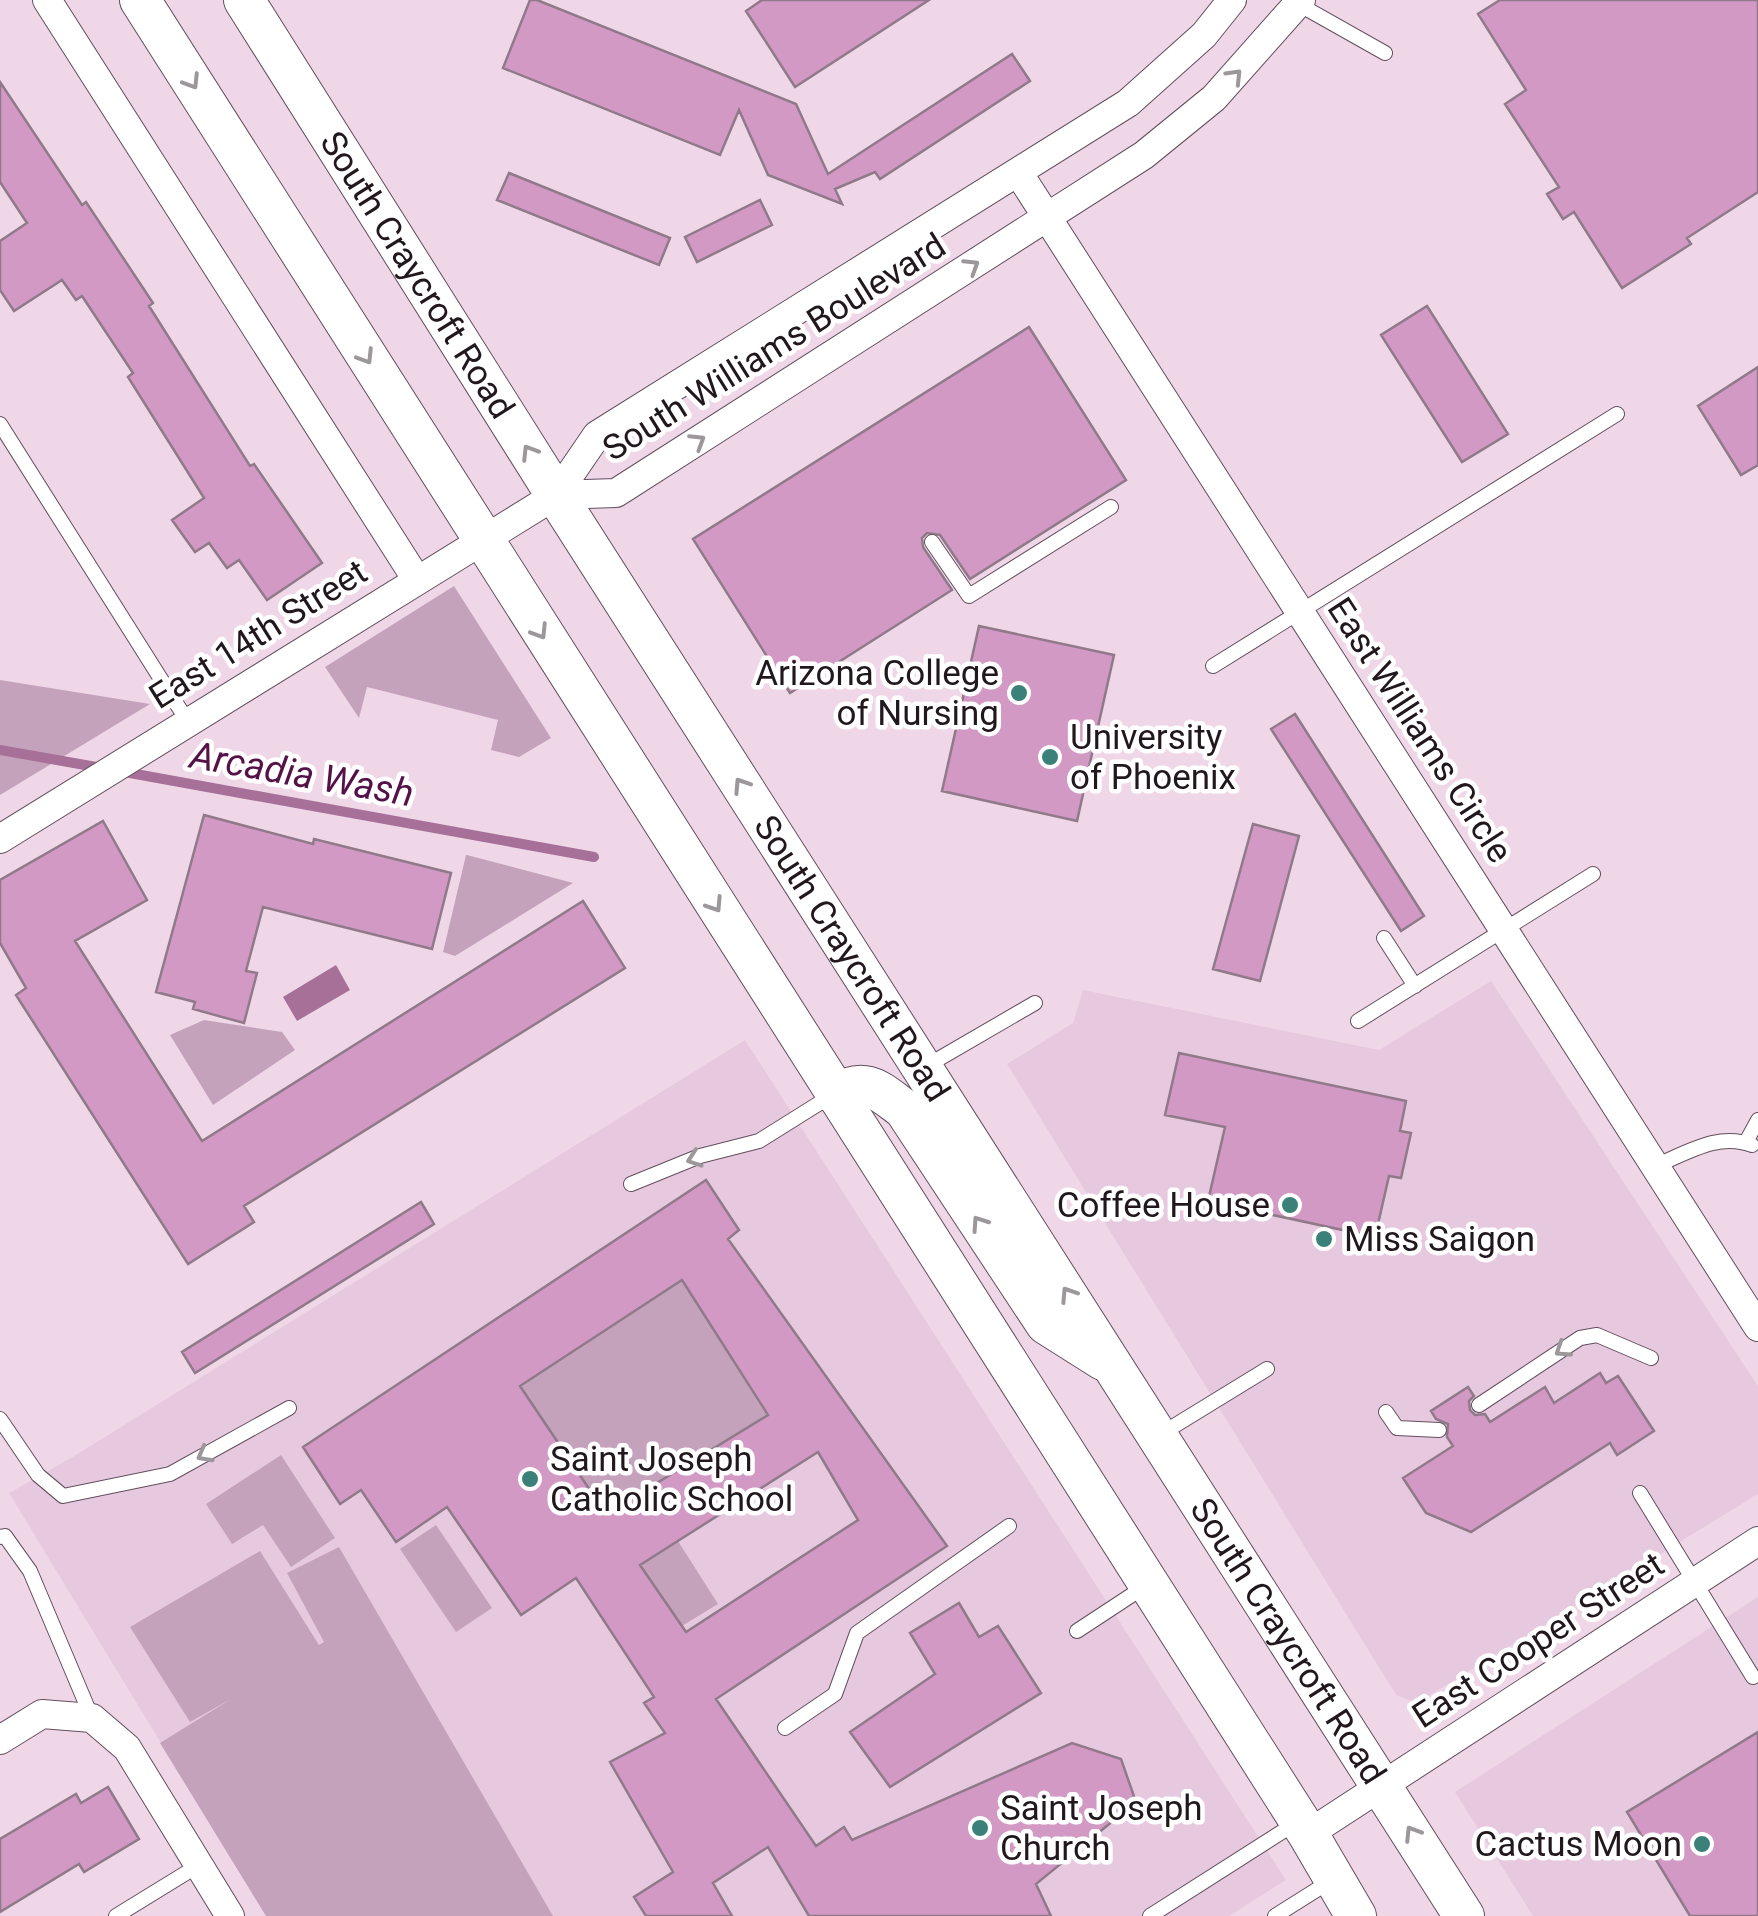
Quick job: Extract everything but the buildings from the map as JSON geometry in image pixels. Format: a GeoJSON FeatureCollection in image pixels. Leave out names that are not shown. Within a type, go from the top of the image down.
{"type":"FeatureCollection","features":[{"type":"Feature","properties":{"kind":"main road"},"geometry":{"type":"LineString","coordinates":[[140,0],[1304,1827],[1356,1916]]}},
{"type":"Feature","properties":{"kind":"main road","name":"South Craycroft Road"},"geometry":{"type":"LineString","coordinates":[[244,0],[1464,1916]]}},
{"type":"Feature","properties":{"kind":"main road"},"geometry":{"type":"LineString","coordinates":[[835,1094],[852,1084],[874,1087],[904,1109],[1046,1324],[1115,1368]]}},
{"type":"Feature","properties":{"kind":"street"},"geometry":{"type":"LineString","coordinates":[[47,0],[416,580]]}},
{"type":"Feature","properties":{"kind":"street","name":"South Williams Boulevard"},"geometry":{"type":"LineString","coordinates":[[556,495],[597,434],[1128,103],[1204,35],[1232,0]]}},
{"type":"Feature","properties":{"kind":"street","name":"South Williams Boulevard"},"geometry":{"type":"LineString","coordinates":[[556,495],[616,493],[1047,218],[1173,133],[1238,72],[1299,2]]}},
{"type":"Feature","properties":{"kind":"street","name":"East Williams Circle"},"geometry":{"type":"LineString","coordinates":[[1018,172],[1758,1327]]}},
{"type":"Feature","properties":{"kind":"street","name":"East 14th Street"},"geometry":{"type":"LineString","coordinates":[[0,839],[556,495]]}},
{"type":"Feature","properties":{"kind":"street","name":"East Cooper Street"},"geometry":{"type":"LineString","coordinates":[[1304,1827],[1383,1786],[1758,1541]]}},
{"type":"Feature","properties":{"kind":"street"},"geometry":{"type":"LineString","coordinates":[[0,1740],[42,1714],[92,1718],[128,1748],[230,1916]]}},
{"type":"Feature","properties":{"kind":"lane"},"geometry":{"type":"LineString","coordinates":[[1299,2],[1385,53]]}},
{"type":"Feature","properties":{"kind":"lane"},"geometry":{"type":"LineString","coordinates":[[1213,666],[1617,414]]}},
{"type":"Feature","properties":{"kind":"lane"},"geometry":{"type":"LineString","coordinates":[[0,424],[188,722]]}},
{"type":"Feature","properties":{"kind":"lane"},"geometry":{"type":"LineString","coordinates":[[932,542],[969,596],[1112,507]]}},
{"type":"Feature","properties":{"kind":"lane"},"geometry":{"type":"LineString","coordinates":[[1358,1021],[1593,874]]}},
{"type":"Feature","properties":{"kind":"lane"},"geometry":{"type":"LineString","coordinates":[[1384,938],[1416,986]]}},
{"type":"Feature","properties":{"kind":"lane"},"geometry":{"type":"LineString","coordinates":[[923,1068],[1035,1003]]}},
{"type":"Feature","properties":{"kind":"lane"},"geometry":{"type":"LineString","coordinates":[[631,1184],[700,1156],[759,1141],[835,1094]]}},
{"type":"Feature","properties":{"kind":"lane"},"geometry":{"type":"LineString","coordinates":[[1654,1166],[1718,1140],[1737,1139],[1749,1144],[1758,1120]]}},
{"type":"Feature","properties":{"kind":"lane"},"geometry":{"type":"LineString","coordinates":[[1479,1404],[1580,1338],[1597,1335],[1651,1358]]}},
{"type":"Feature","properties":{"kind":"lane"},"geometry":{"type":"LineString","coordinates":[[1158,1436],[1267,1369]]}},
{"type":"Feature","properties":{"kind":"lane"},"geometry":{"type":"LineString","coordinates":[[0,1419],[38,1475],[63,1496],[170,1474],[289,1408]]}},
{"type":"Feature","properties":{"kind":"lane"},"geometry":{"type":"LineString","coordinates":[[1386,1412],[1397,1428],[1439,1430]]}},
{"type":"Feature","properties":{"kind":"lane"},"geometry":{"type":"LineString","coordinates":[[1640,1493],[1753,1677]]}},
{"type":"Feature","properties":{"kind":"lane"},"geometry":{"type":"LineString","coordinates":[[785,1728],[834,1694],[857,1633],[1009,1526]]}},
{"type":"Feature","properties":{"kind":"lane"},"geometry":{"type":"LineString","coordinates":[[0,1536],[5,1536],[30,1571],[92,1718]]}},
{"type":"Feature","properties":{"kind":"lane"},"geometry":{"type":"LineString","coordinates":[[1077,1631],[1148,1584]]}},
{"type":"Feature","properties":{"kind":"lane"},"geometry":{"type":"LineString","coordinates":[[1150,1916],[1304,1827]]}},
{"type":"Feature","properties":{"kind":"lane"},"geometry":{"type":"LineString","coordinates":[[116,1916],[199,1866]]}},
{"type":"Feature","properties":{"kind":"lane"},"geometry":{"type":"LineString","coordinates":[[1275,1916],[1334,1879]]}},
{"type":"Feature","properties":{"kind":"shaded area"},"geometry":{"type":"Polygon","coordinates":[[[454,586],[551,738],[519,757],[491,750],[498,720],[367,687],[359,718],[325,667],[454,586]]]}},
{"type":"Feature","properties":{"kind":"shaded area"},"geometry":{"type":"Polygon","coordinates":[[[0,680],[150,704],[0,795],[0,680]]]}},
{"type":"Feature","properties":{"kind":"shaded area"},"geometry":{"type":"Polygon","coordinates":[[[466,855],[573,883],[455,956],[443,952],[466,855]]]}},
{"type":"Feature","properties":{"kind":"shaded area"},"geometry":{"type":"Polygon","coordinates":[[[336,965],[350,990],[297,1021],[283,997],[336,965]]]}},
{"type":"Feature","properties":{"kind":"shaded area"},"geometry":{"type":"Polygon","coordinates":[[[1491,981],[1758,1386],[1758,1494],[1417,1703],[1396,1695],[1007,1064],[1073,1023],[1083,990],[1379,1050],[1491,981]]]}},
{"type":"Feature","properties":{"kind":"shaded area"},"geometry":{"type":"Polygon","coordinates":[[[204,1020],[282,1032],[295,1050],[213,1105],[170,1035],[204,1020]]]}},
{"type":"Feature","properties":{"kind":"shaded area","name":"Saint Joseph Catholic School"},"geometry":{"type":"Polygon","coordinates":[[[745,1040],[1286,1880],[1229,1916],[266,1916],[9,1493],[745,1040]]]}},
{"type":"Feature","properties":{"kind":"shaded area"},"geometry":{"type":"Polygon","coordinates":[[[682,1280],[767,1416],[678,1541],[718,1604],[682,1626],[520,1386],[682,1280]]]}},
{"type":"Feature","properties":{"kind":"shaded area"},"geometry":{"type":"Polygon","coordinates":[[[281,1455],[335,1538],[291,1567],[263,1525],[232,1544],[206,1504],[281,1455]]]}},
{"type":"Feature","properties":{"kind":"shaded area"},"geometry":{"type":"Polygon","coordinates":[[[436,1525],[492,1608],[456,1632],[400,1549],[436,1525]]]}},
{"type":"Feature","properties":{"kind":"shaded area"},"geometry":{"type":"Polygon","coordinates":[[[339,1547],[553,1916],[266,1916],[160,1743],[231,1699],[190,1722],[130,1627],[260,1551],[319,1645],[324,1642],[287,1573],[339,1547]]]}},
{"type":"Feature","properties":{"kind":"shaded area"},"geometry":{"type":"Polygon","coordinates":[[[1758,1597],[1758,1916],[1533,1916],[1455,1792],[1758,1597]]]}},
{"type":"Feature","properties":{"kind":"waterway","name":"Arcadia Wash"},"geometry":{"type":"LineString","coordinates":[[0,750],[102,768]]}},
{"type":"Feature","properties":{"kind":"waterway","name":"Arcadia Wash"},"geometry":{"type":"LineString","coordinates":[[119,771],[594,857]]}},
{"type":"Feature","properties":{"kind":"place","name":"Arizona College of Nursing"},"geometry":{"type":"Point","coordinates":[1019,693]}},
{"type":"Feature","properties":{"kind":"place","name":"University of Phoenix"},"geometry":{"type":"Point","coordinates":[1050,757]}},
{"type":"Feature","properties":{"kind":"place","name":"Coffee House"},"geometry":{"type":"Point","coordinates":[1290,1205]}},
{"type":"Feature","properties":{"kind":"place","name":"Miss Saigon"},"geometry":{"type":"Point","coordinates":[1324,1239]}},
{"type":"Feature","properties":{"kind":"place","name":"Saint Joseph Catholic School"},"geometry":{"type":"Point","coordinates":[530,1479]}},
{"type":"Feature","properties":{"kind":"place","name":"Saint Joseph Church"},"geometry":{"type":"Point","coordinates":[980,1828]}},
{"type":"Feature","properties":{"kind":"place","name":"Cactus Moon"},"geometry":{"type":"Point","coordinates":[1702,1844]}}]}
